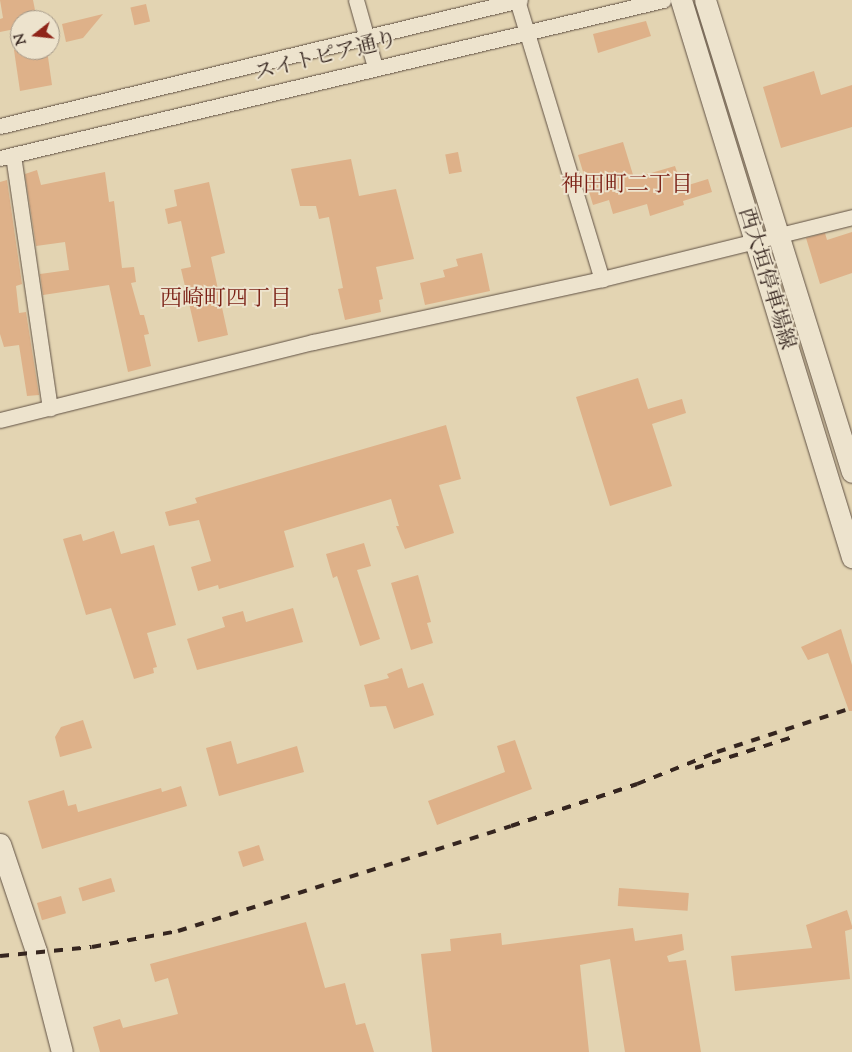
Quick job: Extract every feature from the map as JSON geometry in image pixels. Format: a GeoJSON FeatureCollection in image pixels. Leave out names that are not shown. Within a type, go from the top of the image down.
{"type":"FeatureCollection","features":[{"type":"Feature","properties":{"kind":"main road","name":"西大垣停車場線"},"geometry":{"type":"LineString","coordinates":[[681,0],[852,557]]}},
{"type":"Feature","properties":{"kind":"main road","name":"西大垣停車場線"},"geometry":{"type":"LineString","coordinates":[[705,0],[852,472]]}},
{"type":"Feature","properties":{"kind":"main road"},"geometry":{"type":"LineString","coordinates":[[0,844],[36,951],[62,1052]]}},
{"type":"Feature","properties":{"kind":"street"},"geometry":{"type":"LineString","coordinates":[[356,0],[375,66]]}},
{"type":"Feature","properties":{"kind":"street"},"geometry":{"type":"LineString","coordinates":[[0,126],[518,0],[526,32],[602,279]]}},
{"type":"Feature","properties":{"kind":"street","name":"スイトピア通り"},"geometry":{"type":"LineString","coordinates":[[7,156],[375,66],[663,0]]}},
{"type":"Feature","properties":{"kind":"street"},"geometry":{"type":"LineString","coordinates":[[7,156],[50,408]]}},
{"type":"Feature","properties":{"kind":"street"},"geometry":{"type":"LineString","coordinates":[[0,420],[312,342],[602,279],[754,242],[777,234],[852,217]]}},
{"type":"Feature","properties":{"kind":"building"},"geometry":{"type":"Polygon","coordinates":[[[0,0],[33,0],[35,10],[10,10],[10,30],[0,32],[0,19],[3,18],[0,0]]]}},
{"type":"Feature","properties":{"kind":"building"},"geometry":{"type":"Polygon","coordinates":[[[146,4],[150,22],[134,25],[130,8],[146,4]]]}},
{"type":"Feature","properties":{"kind":"building"},"geometry":{"type":"Polygon","coordinates":[[[103,14],[83,38],[66,42],[62,24],[103,14]]]}},
{"type":"Feature","properties":{"kind":"building"},"geometry":{"type":"Polygon","coordinates":[[[646,21],[651,36],[598,53],[593,34],[646,21]]]}},
{"type":"Feature","properties":{"kind":"building"},"geometry":{"type":"Polygon","coordinates":[[[15,60],[48,60],[52,85],[20,91],[15,60]]]}},
{"type":"Feature","properties":{"kind":"building"},"geometry":{"type":"Polygon","coordinates":[[[814,71],[821,95],[852,85],[852,127],[781,148],[763,87],[814,71]]]}},
{"type":"Feature","properties":{"kind":"building"},"geometry":{"type":"Polygon","coordinates":[[[623,142],[634,178],[675,166],[682,187],[708,179],[712,192],[683,201],[684,205],[650,216],[647,204],[613,214],[609,200],[593,205],[578,155],[623,142]]]}},
{"type":"Feature","properties":{"kind":"building"},"geometry":{"type":"Polygon","coordinates":[[[458,152],[462,172],[449,174],[445,154],[458,152]]]}},
{"type":"Feature","properties":{"kind":"building"},"geometry":{"type":"Polygon","coordinates":[[[351,159],[359,196],[396,189],[414,259],[376,267],[383,299],[379,300],[381,312],[345,320],[338,289],[343,288],[329,217],[319,219],[316,206],[300,206],[291,169],[351,159]]]}},
{"type":"Feature","properties":{"kind":"building"},"geometry":{"type":"Polygon","coordinates":[[[37,170],[41,185],[105,172],[109,202],[114,201],[122,268],[134,267],[136,282],[131,283],[140,315],[144,315],[149,334],[144,335],[151,366],[128,372],[109,285],[43,295],[40,274],[69,270],[65,242],[36,246],[25,174],[37,170]]]}},
{"type":"Feature","properties":{"kind":"building"},"geometry":{"type":"Polygon","coordinates":[[[7,180],[22,284],[16,286],[19,313],[26,312],[39,395],[27,396],[19,345],[4,347],[0,334],[0,182],[7,180]]]}},
{"type":"Feature","properties":{"kind":"building"},"geometry":{"type":"Polygon","coordinates":[[[209,182],[225,253],[211,257],[228,335],[198,342],[181,269],[191,267],[181,221],[168,224],[165,209],[177,206],[174,190],[209,182]]]}},
{"type":"Feature","properties":{"kind":"building"},"geometry":{"type":"Polygon","coordinates":[[[852,232],[852,273],[820,284],[806,238],[825,233],[827,240],[852,232]]]}},
{"type":"Feature","properties":{"kind":"building"},"geometry":{"type":"Polygon","coordinates":[[[482,253],[490,291],[425,305],[420,283],[445,277],[443,270],[458,266],[456,259],[482,253]]]}},
{"type":"Feature","properties":{"kind":"building"},"geometry":{"type":"Polygon","coordinates":[[[638,378],[648,409],[682,399],[686,413],[652,424],[672,486],[610,506],[576,397],[638,378]]]}},
{"type":"Feature","properties":{"kind":"building"},"geometry":{"type":"Polygon","coordinates":[[[446,425],[461,479],[439,485],[454,533],[405,549],[396,526],[399,526],[391,499],[284,531],[294,567],[219,589],[218,585],[198,591],[191,567],[211,561],[199,520],[169,526],[165,512],[197,503],[195,498],[446,425]]]}},
{"type":"Feature","properties":{"kind":"building"},"geometry":{"type":"Polygon","coordinates":[[[114,531],[121,554],[154,545],[176,625],[147,633],[157,667],[153,668],[154,673],[134,679],[111,608],[86,615],[63,539],[81,534],[83,541],[114,531]]]}},
{"type":"Feature","properties":{"kind":"building"},"geometry":{"type":"Polygon","coordinates":[[[364,543],[371,566],[357,570],[380,639],[360,646],[337,576],[333,578],[326,554],[364,543]]]}},
{"type":"Feature","properties":{"kind":"building"},"geometry":{"type":"Polygon","coordinates":[[[418,575],[431,622],[427,623],[433,643],[411,650],[391,583],[418,575]]]}},
{"type":"Feature","properties":{"kind":"building"},"geometry":{"type":"Polygon","coordinates":[[[293,608],[303,642],[197,670],[187,639],[225,627],[222,617],[243,611],[246,622],[293,608]]]}},
{"type":"Feature","properties":{"kind":"building"},"geometry":{"type":"Polygon","coordinates":[[[841,629],[852,665],[852,711],[849,711],[828,653],[808,660],[801,647],[841,629]]]}},
{"type":"Feature","properties":{"kind":"building"},"geometry":{"type":"Polygon","coordinates":[[[402,668],[408,688],[423,683],[434,715],[394,729],[386,706],[370,707],[364,685],[389,678],[387,674],[402,668]]]}},
{"type":"Feature","properties":{"kind":"building"},"geometry":{"type":"Polygon","coordinates":[[[83,720],[92,748],[60,757],[55,737],[61,727],[83,720]]]}},
{"type":"Feature","properties":{"kind":"building"},"geometry":{"type":"Polygon","coordinates":[[[515,740],[532,789],[437,825],[428,801],[505,772],[497,746],[515,740]]]}},
{"type":"Feature","properties":{"kind":"building"},"geometry":{"type":"Polygon","coordinates":[[[231,741],[237,764],[297,746],[304,772],[219,796],[206,748],[231,741]]]}},
{"type":"Feature","properties":{"kind":"building"},"geometry":{"type":"Polygon","coordinates":[[[181,786],[187,806],[42,849],[28,801],[64,790],[68,806],[76,804],[78,812],[161,788],[162,792],[181,786]]]}},
{"type":"Feature","properties":{"kind":"building"},"geometry":{"type":"Polygon","coordinates":[[[259,845],[264,860],[243,867],[238,852],[259,845]]]}},
{"type":"Feature","properties":{"kind":"building"},"geometry":{"type":"Polygon","coordinates":[[[111,878],[115,891],[83,901],[78,888],[111,878]]]}},
{"type":"Feature","properties":{"kind":"building"},"geometry":{"type":"Polygon","coordinates":[[[619,888],[689,893],[688,911],[618,906],[619,888]]]}},
{"type":"Feature","properties":{"kind":"building"},"geometry":{"type":"Polygon","coordinates":[[[61,896],[66,913],[42,920],[37,903],[61,896]]]}},
{"type":"Feature","properties":{"kind":"building"},"geometry":{"type":"Polygon","coordinates":[[[847,910],[852,926],[852,929],[845,931],[850,979],[735,991],[731,956],[812,948],[806,925],[847,910]]]}},
{"type":"Feature","properties":{"kind":"building"},"geometry":{"type":"Polygon","coordinates":[[[306,922],[325,988],[345,983],[356,1025],[365,1023],[374,1052],[100,1052],[93,1027],[120,1019],[123,1028],[178,1014],[168,978],[155,982],[150,964],[306,922]]]}},
{"type":"Feature","properties":{"kind":"building"},"geometry":{"type":"Polygon","coordinates":[[[633,928],[635,941],[682,934],[684,950],[667,956],[669,962],[686,960],[701,1052],[625,1052],[610,959],[580,965],[589,1052],[432,1052],[421,954],[451,951],[450,939],[501,933],[502,945],[633,928]]]}},
{"type":"Feature","properties":{"kind":"railway"},"geometry":{"type":"LineString","coordinates":[[0,956],[92,947],[178,931],[511,826],[637,784],[717,752],[852,708]]}},
{"type":"Feature","properties":{"kind":"railway"},"geometry":{"type":"LineString","coordinates":[[695,768],[793,737]]}},
{"type":"Feature","properties":{"kind":"district","name":"神田町二丁目"},"geometry":{"type":"Point","coordinates":[627,187]}},
{"type":"Feature","properties":{"kind":"district","name":"西崎町四丁目"},"geometry":{"type":"Point","coordinates":[226,301]}}]}
